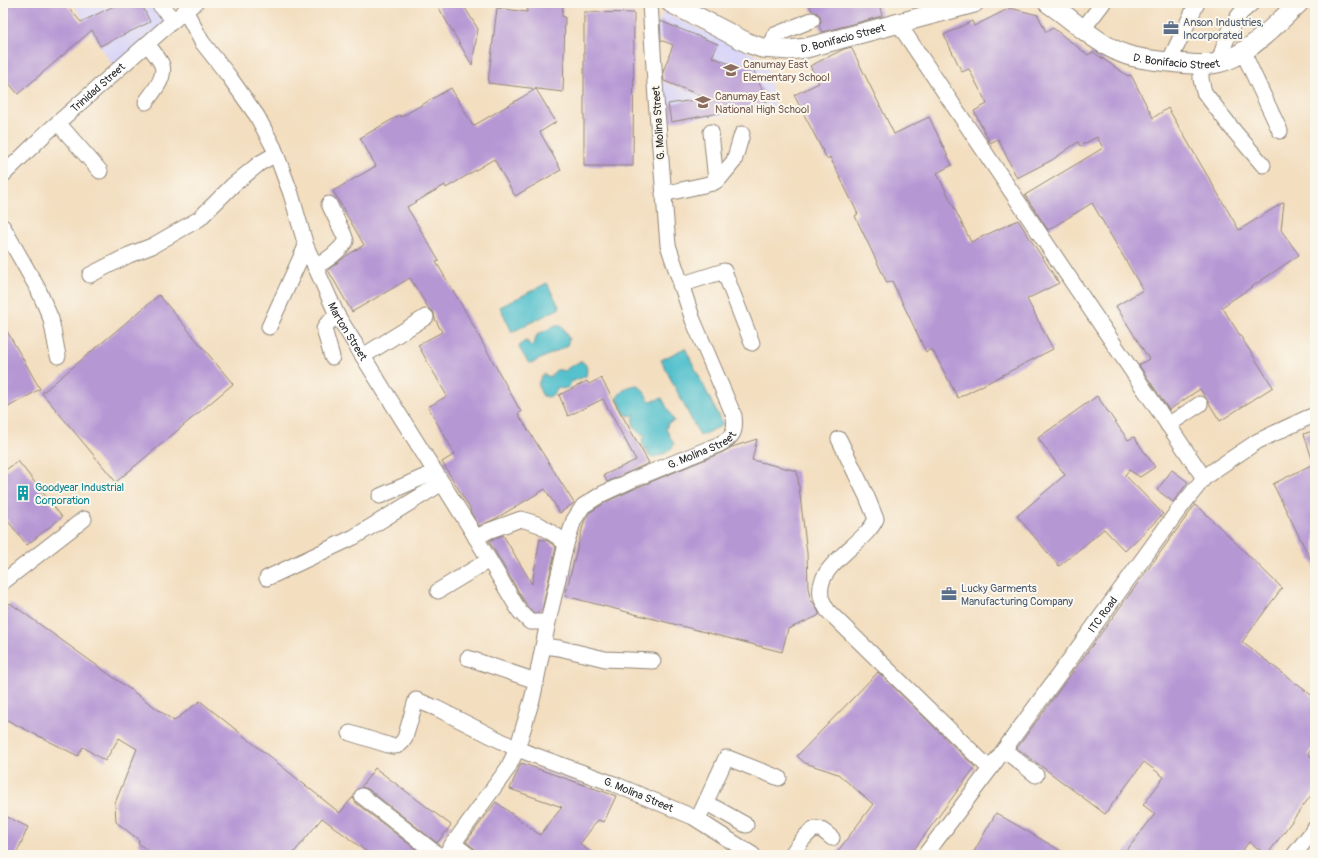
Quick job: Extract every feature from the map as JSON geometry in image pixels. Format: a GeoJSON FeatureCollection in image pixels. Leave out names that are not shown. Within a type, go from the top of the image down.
{"type":"FeatureCollection","features":[{"type":"Feature","properties":{"kind":"main road","name":"D. Bonifacio Street"},"geometry":{"type":"LineString","coordinates":[[671,3],[748,43],[762,48],[776,50],[806,48],[898,23],[946,7],[974,3]]}},
{"type":"Feature","properties":{"kind":"main road","name":"D. Bonifacio Street"},"geometry":{"type":"LineString","coordinates":[[1048,3],[1111,48],[1141,58],[1210,65],[1230,59],[1243,52],[1299,3]]}},
{"type":"Feature","properties":{"kind":"street","name":"Marton Street"},"geometry":{"type":"LineString","coordinates":[[158,3],[185,11],[202,42],[257,116],[276,154],[291,194],[306,246],[338,315],[520,612],[525,619],[530,622],[548,622]]}},
{"type":"Feature","properties":{"kind":"street","name":"G. Molina Street"},"geometry":{"type":"LineString","coordinates":[[449,849],[508,768],[517,749],[533,696],[566,544],[574,520],[583,506],[602,494],[632,480],[720,444],[734,433],[734,416],[684,306],[680,285],[668,245],[663,194],[650,3]]}},
{"type":"Feature","properties":{"kind":"street"},"geometry":{"type":"LineString","coordinates":[[1083,29],[1103,3]]}},
{"type":"Feature","properties":{"kind":"street"},"geometry":{"type":"LineString","coordinates":[[1170,62],[1196,3]]}},
{"type":"Feature","properties":{"kind":"street"},"geometry":{"type":"LineString","coordinates":[[1252,3],[1240,13],[1235,20],[1229,34],[1200,79],[1204,92],[1263,165]]}},
{"type":"Feature","properties":{"kind":"street","name":"Trinidad Street"},"geometry":{"type":"LineString","coordinates":[[3,175],[41,130],[58,123],[185,11]]}},
{"type":"Feature","properties":{"kind":"street"},"geometry":{"type":"LineString","coordinates":[[776,50],[773,41],[775,35],[812,20]]}},
{"type":"Feature","properties":{"kind":"street"},"geometry":{"type":"LineString","coordinates":[[898,23],[1204,478]]}},
{"type":"Feature","properties":{"kind":"street"},"geometry":{"type":"LineString","coordinates":[[146,102],[157,88],[163,72],[162,65],[147,44]]}},
{"type":"Feature","properties":{"kind":"street"},"geometry":{"type":"LineString","coordinates":[[1243,52],[1280,131]]}},
{"type":"Feature","properties":{"kind":"street"},"geometry":{"type":"LineString","coordinates":[[58,123],[100,170]]}},
{"type":"Feature","properties":{"kind":"street"},"geometry":{"type":"LineString","coordinates":[[711,132],[716,182]]}},
{"type":"Feature","properties":{"kind":"street"},"geometry":{"type":"LineString","coordinates":[[663,194],[713,184],[716,182],[734,161],[742,134]]}},
{"type":"Feature","properties":{"kind":"street"},"geometry":{"type":"LineString","coordinates":[[90,275],[129,255],[152,246],[199,219],[233,185],[276,154]]}},
{"type":"Feature","properties":{"kind":"street"},"geometry":{"type":"LineString","coordinates":[[315,267],[325,262],[340,250],[346,241],[329,204]]}},
{"type":"Feature","properties":{"kind":"street"},"geometry":{"type":"LineString","coordinates":[[3,227],[38,289],[51,319],[58,356]]}},
{"type":"Feature","properties":{"kind":"street"},"geometry":{"type":"LineString","coordinates":[[269,327],[306,246]]}},
{"type":"Feature","properties":{"kind":"street"},"geometry":{"type":"LineString","coordinates":[[680,285],[724,271],[752,344]]}},
{"type":"Feature","properties":{"kind":"street"},"geometry":{"type":"LineString","coordinates":[[332,357],[324,329],[326,324],[338,315]]}},
{"type":"Feature","properties":{"kind":"street"},"geometry":{"type":"LineString","coordinates":[[363,356],[426,317]]}},
{"type":"Feature","properties":{"kind":"street"},"geometry":{"type":"LineString","coordinates":[[1168,425],[1200,404]]}},
{"type":"Feature","properties":{"kind":"street","name":"ITC Road"},"geometry":{"type":"LineString","coordinates":[[925,855],[1004,750],[1177,512],[1204,478],[1258,441],[1315,415]]}},
{"type":"Feature","properties":{"kind":"street"},"geometry":{"type":"LineString","coordinates":[[839,439],[876,519],[873,527],[829,568],[824,577],[820,590],[822,601],[828,611],[990,769]]}},
{"type":"Feature","properties":{"kind":"street"},"geometry":{"type":"LineString","coordinates":[[380,496],[438,478]]}},
{"type":"Feature","properties":{"kind":"street"},"geometry":{"type":"LineString","coordinates":[[267,578],[354,538],[438,478]]}},
{"type":"Feature","properties":{"kind":"street"},"geometry":{"type":"LineString","coordinates":[[3,582],[84,519]]}},
{"type":"Feature","properties":{"kind":"street"},"geometry":{"type":"LineString","coordinates":[[476,538],[488,531],[521,519],[540,525],[566,544]]}},
{"type":"Feature","properties":{"kind":"street"},"geometry":{"type":"LineString","coordinates":[[438,591],[489,560]]}},
{"type":"Feature","properties":{"kind":"street"},"geometry":{"type":"LineString","coordinates":[[543,646],[559,648],[605,659],[653,661]]}},
{"type":"Feature","properties":{"kind":"street"},"geometry":{"type":"LineString","coordinates":[[468,658],[536,681]]}},
{"type":"Feature","properties":{"kind":"street"},"geometry":{"type":"LineString","coordinates":[[350,733],[393,747],[399,746],[405,738],[416,700],[436,708],[517,749]]}},
{"type":"Feature","properties":{"kind":"street","name":"G. Molina Street"},"geometry":{"type":"LineString","coordinates":[[517,749],[614,784],[701,821],[753,855]]}},
{"type":"Feature","properties":{"kind":"street"},"geometry":{"type":"LineString","coordinates":[[1004,750],[1036,775]]}},
{"type":"Feature","properties":{"kind":"street"},"geometry":{"type":"LineString","coordinates":[[701,821],[726,758],[779,778]]}},
{"type":"Feature","properties":{"kind":"street"},"geometry":{"type":"LineString","coordinates":[[701,821],[712,806],[718,792]]}},
{"type":"Feature","properties":{"kind":"street"},"geometry":{"type":"LineString","coordinates":[[362,796],[438,855]]}},
{"type":"Feature","properties":{"kind":"street"},"geometry":{"type":"LineString","coordinates":[[712,806],[746,825]]}},
{"type":"Feature","properties":{"kind":"street"},"geometry":{"type":"LineString","coordinates":[[791,855],[808,833],[814,829],[818,828],[832,838]]}},
{"type":"Feature","properties":{"kind":"street"},"geometry":{"type":"LineString","coordinates":[[1294,855],[1315,828]]}},
{"type":"Feature","properties":{"kind":"street"},"geometry":{"type":"LineString","coordinates":[[449,849],[468,855]]}},
{"type":"Feature","properties":{"kind":"shaded area"},"geometry":{"type":"Polygon","coordinates":[[[73,3],[158,3],[173,18],[113,66],[73,3]]]}},
{"type":"Feature","properties":{"kind":"shaded area","name":"Canumay East Elementary School"},"geometry":{"type":"Polygon","coordinates":[[[663,12],[766,60],[776,113],[751,113],[661,122],[657,80],[687,91],[699,57],[653,37],[663,12]]]}},
{"type":"Feature","properties":{"kind":"water"},"geometry":{"type":"Polygon","coordinates":[[[547,283],[560,308],[512,332],[500,307],[547,283]]]}},
{"type":"Feature","properties":{"kind":"water"},"geometry":{"type":"Polygon","coordinates":[[[556,325],[562,326],[569,339],[567,346],[534,362],[528,362],[519,348],[520,345],[525,341],[528,342],[530,346],[534,344],[537,335],[556,325]]]}},
{"type":"Feature","properties":{"kind":"water"},"geometry":{"type":"Polygon","coordinates":[[[685,348],[723,425],[700,436],[661,360],[685,348]]]}},
{"type":"Feature","properties":{"kind":"water"},"geometry":{"type":"Polygon","coordinates":[[[579,362],[583,362],[586,365],[586,376],[571,382],[567,388],[557,388],[555,393],[549,397],[543,396],[540,390],[539,382],[544,374],[550,377],[556,370],[565,371],[579,362]]]}},
{"type":"Feature","properties":{"kind":"water"},"geometry":{"type":"Polygon","coordinates":[[[637,385],[641,388],[650,401],[662,398],[674,421],[668,423],[666,429],[674,444],[670,450],[657,456],[650,457],[642,443],[643,438],[646,435],[634,428],[633,421],[635,414],[629,416],[625,414],[617,398],[626,389],[637,385]]]}},
{"type":"Feature","properties":{"kind":"building"},"geometry":{"type":"Polygon","coordinates":[[[3,3],[65,3],[81,22],[120,3],[141,3],[150,22],[100,46],[92,30],[18,94],[3,76],[3,3]]]}},
{"type":"Feature","properties":{"kind":"building"},"geometry":{"type":"Polygon","coordinates":[[[436,3],[462,3],[478,29],[472,65],[436,3]]]}},
{"type":"Feature","properties":{"kind":"building"},"geometry":{"type":"Polygon","coordinates":[[[528,3],[563,3],[562,16],[565,17],[563,92],[488,83],[497,8],[527,12],[528,3]]]}},
{"type":"Feature","properties":{"kind":"building"},"geometry":{"type":"Polygon","coordinates":[[[809,3],[879,3],[882,16],[822,32],[819,26],[821,22],[820,16],[812,11],[809,3]]]}},
{"type":"Feature","properties":{"kind":"building"},"geometry":{"type":"Polygon","coordinates":[[[1010,8],[1038,15],[1046,32],[1053,28],[1088,55],[1093,52],[1128,76],[1131,75],[1153,118],[1168,108],[1239,230],[1284,202],[1281,230],[1299,255],[1222,307],[1273,387],[1220,421],[1200,389],[1169,410],[1139,365],[1149,359],[1116,306],[1143,290],[1092,203],[1048,230],[1025,195],[1103,148],[1097,137],[1080,146],[1078,142],[1052,160],[1017,178],[998,139],[990,143],[974,111],[987,104],[969,69],[962,72],[944,35],[972,21],[974,26],[1010,8]]]}},
{"type":"Feature","properties":{"kind":"building"},"geometry":{"type":"Polygon","coordinates":[[[584,12],[634,13],[633,166],[584,166],[584,12]]]}},
{"type":"Feature","properties":{"kind":"building"},"geometry":{"type":"Polygon","coordinates":[[[660,21],[718,44],[712,57],[730,64],[726,75],[751,64],[767,101],[752,107],[671,122],[668,104],[707,98],[664,81],[663,72],[673,45],[661,40],[660,21]]]}},
{"type":"Feature","properties":{"kind":"building"},"geometry":{"type":"Polygon","coordinates":[[[851,47],[894,134],[929,117],[952,165],[937,173],[971,242],[1018,220],[1059,283],[1027,299],[1053,349],[958,398],[932,349],[926,352],[892,281],[887,283],[855,216],[858,214],[830,157],[827,159],[794,95],[819,83],[810,66],[851,47]]]}},
{"type":"Feature","properties":{"kind":"building"},"geometry":{"type":"Polygon","coordinates":[[[451,88],[473,126],[536,89],[556,122],[540,132],[561,170],[515,196],[494,159],[446,188],[445,185],[407,207],[439,261],[436,262],[521,412],[518,414],[574,503],[560,513],[545,489],[495,519],[479,526],[442,462],[455,454],[428,407],[447,396],[418,345],[442,332],[435,319],[434,313],[429,309],[410,278],[352,312],[328,270],[346,256],[364,245],[333,191],[376,166],[360,138],[400,115],[401,117],[451,88]]]}},
{"type":"Feature","properties":{"kind":"building"},"geometry":{"type":"Polygon","coordinates":[[[159,295],[233,384],[116,482],[42,393],[159,295]]]}},
{"type":"Feature","properties":{"kind":"building"},"geometry":{"type":"Polygon","coordinates":[[[3,324],[40,389],[3,410],[3,324]]]}},
{"type":"Feature","properties":{"kind":"building"},"geometry":{"type":"Polygon","coordinates":[[[601,378],[649,463],[607,482],[604,475],[636,460],[603,399],[568,416],[559,395],[587,381],[589,384],[601,378]]]}},
{"type":"Feature","properties":{"kind":"building"},"geometry":{"type":"Polygon","coordinates":[[[1097,396],[1128,440],[1134,437],[1155,467],[1140,477],[1129,470],[1125,475],[1163,514],[1125,551],[1104,529],[1059,566],[1017,516],[1065,475],[1038,438],[1097,396]]]}},
{"type":"Feature","properties":{"kind":"building"},"geometry":{"type":"Polygon","coordinates":[[[1315,430],[1315,462],[1313,462],[1304,434],[1315,430]]]}},
{"type":"Feature","properties":{"kind":"building"},"geometry":{"type":"Polygon","coordinates":[[[757,439],[752,460],[797,471],[807,553],[808,588],[811,601],[814,603],[819,613],[818,616],[788,629],[782,652],[565,596],[584,522],[589,513],[606,502],[636,488],[732,447],[757,439]]]}},
{"type":"Feature","properties":{"kind":"building","name":"Goodyear Industrial Corporation"},"geometry":{"type":"Polygon","coordinates":[[[18,461],[62,517],[27,545],[3,515],[3,472],[18,461]]]}},
{"type":"Feature","properties":{"kind":"building"},"geometry":{"type":"Polygon","coordinates":[[[1315,463],[1315,568],[1273,484],[1315,463]]]}},
{"type":"Feature","properties":{"kind":"building"},"geometry":{"type":"Polygon","coordinates":[[[1172,470],[1188,482],[1173,502],[1157,490],[1172,470]]]}},
{"type":"Feature","properties":{"kind":"building"},"geometry":{"type":"Polygon","coordinates":[[[1195,505],[1282,588],[1242,642],[1315,698],[1315,744],[1308,754],[1315,760],[1315,790],[1267,855],[1249,842],[1239,855],[1123,855],[1155,814],[1143,805],[1164,777],[1144,762],[1105,814],[1017,748],[1195,505]]]}},
{"type":"Feature","properties":{"kind":"building"},"geometry":{"type":"Polygon","coordinates":[[[503,535],[532,584],[540,539],[548,541],[556,547],[542,610],[536,613],[534,613],[527,606],[489,541],[503,535]]]}},
{"type":"Feature","properties":{"kind":"building"},"geometry":{"type":"Polygon","coordinates":[[[10,603],[174,721],[200,701],[340,813],[353,797],[356,803],[423,855],[371,855],[322,818],[292,855],[153,855],[138,843],[139,840],[116,822],[115,803],[137,749],[119,738],[105,761],[83,747],[78,756],[3,718],[3,614],[10,603]]]}},
{"type":"Feature","properties":{"kind":"building"},"geometry":{"type":"Polygon","coordinates":[[[878,672],[975,767],[910,855],[835,855],[873,804],[838,774],[805,763],[797,756],[878,672]]]}},
{"type":"Feature","properties":{"kind":"building"},"geometry":{"type":"Polygon","coordinates":[[[521,763],[616,796],[604,822],[598,820],[580,844],[594,855],[477,855],[474,848],[466,842],[496,802],[540,835],[562,807],[510,789],[521,763]]]}},
{"type":"Feature","properties":{"kind":"building"},"geometry":{"type":"Polygon","coordinates":[[[375,768],[451,825],[437,843],[368,789],[361,787],[375,768]]]}},
{"type":"Feature","properties":{"kind":"building"},"geometry":{"type":"Polygon","coordinates":[[[996,813],[1068,855],[972,855],[996,813]]]}},
{"type":"Feature","properties":{"kind":"building"},"geometry":{"type":"Polygon","coordinates":[[[3,815],[28,827],[16,855],[3,855],[3,815]]]}},
{"type":"Feature","properties":{"kind":"place","name":"Anson Industries, Incorporated"},"geometry":{"type":"Point","coordinates":[1171,28]}},
{"type":"Feature","properties":{"kind":"place","name":"Canumay East Elementary School"},"geometry":{"type":"Point","coordinates":[731,70]}},
{"type":"Feature","properties":{"kind":"place","name":"Canumay East National High School"},"geometry":{"type":"Point","coordinates":[703,102]}},
{"type":"Feature","properties":{"kind":"place","name":"Goodyear Industrial Corporation"},"geometry":{"type":"Point","coordinates":[23,493]}},
{"type":"Feature","properties":{"kind":"place","name":"Lucky Garments Manufacturing Company"},"geometry":{"type":"Point","coordinates":[949,594]}}]}
